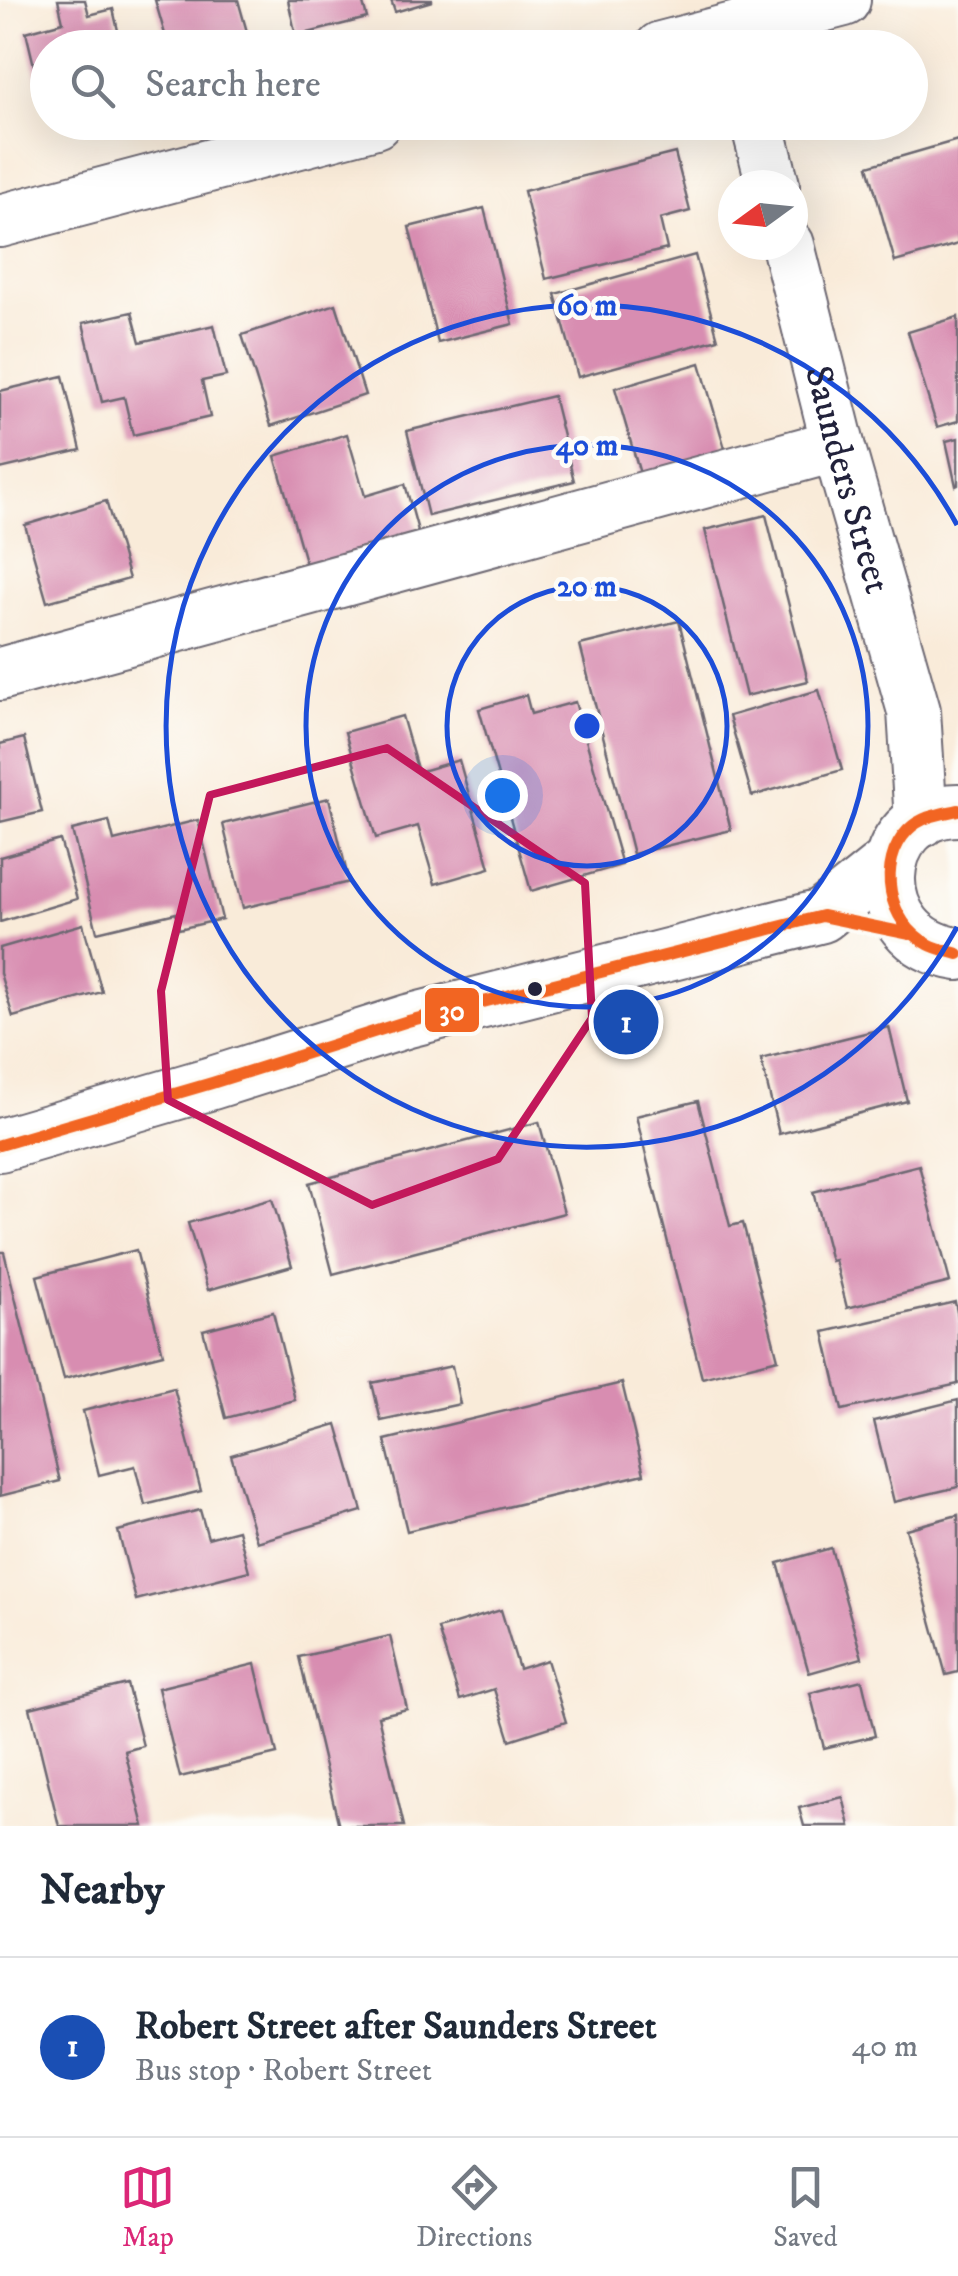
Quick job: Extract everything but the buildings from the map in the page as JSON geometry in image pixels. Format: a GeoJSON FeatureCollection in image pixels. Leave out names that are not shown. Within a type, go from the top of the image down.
{"type":"FeatureCollection","features":[{"type":"Feature","properties":{"kind":"street"},"geometry":{"type":"LineString","coordinates":[[732,25],[844,0]]}},
{"type":"Feature","properties":{"kind":"street"},"geometry":{"type":"LineString","coordinates":[[0,221],[307,140]]}},
{"type":"Feature","properties":{"kind":"street"},"geometry":{"type":"LineString","coordinates":[[762,140],[769,170]]}},
{"type":"Feature","properties":{"kind":"street","name":"Saunders Street"},"geometry":{"type":"LineString","coordinates":[[792,260],[838,445],[914,711],[923,830],[888,886],[894,911],[942,954]]}},
{"type":"Feature","properties":{"kind":"street"},"geometry":{"type":"LineString","coordinates":[[0,674],[838,445]]}},
{"type":"Feature","properties":{"kind":"street","name":"Saunders Street"},"geometry":{"type":"LineString","coordinates":[[914,711],[958,784]]}},
{"type":"Feature","properties":{"kind":"street"},"geometry":{"type":"LineString","coordinates":[[0,1144],[408,1021],[822,916],[923,830]]}},
{"type":"Feature","properties":{"kind":"street"},"geometry":{"type":"LineString","coordinates":[[822,916],[942,954]]}},
{"type":"Feature","properties":{"kind":"highlighted area"},"geometry":{"type":"Polygon","coordinates":[[[387,748],[585,883],[592,1018],[498,1159],[372,1205],[168,1100],[161,991],[210,795],[387,748]]]}},
{"type":"Feature","properties":{"kind":"transit line","name":"30"},"geometry":{"type":"LineString","coordinates":[[958,810],[913,825],[898,844],[890,875],[896,908],[914,935],[958,954]]}},
{"type":"Feature","properties":{"kind":"transit line","name":"30"},"geometry":{"type":"LineString","coordinates":[[0,1145],[408,1021],[822,916],[910,934]]}},
{"type":"Feature","properties":{"kind":"place","name":"Robert Street after Saunders Street"},"geometry":{"type":"Point","coordinates":[626,1022]}}]}
